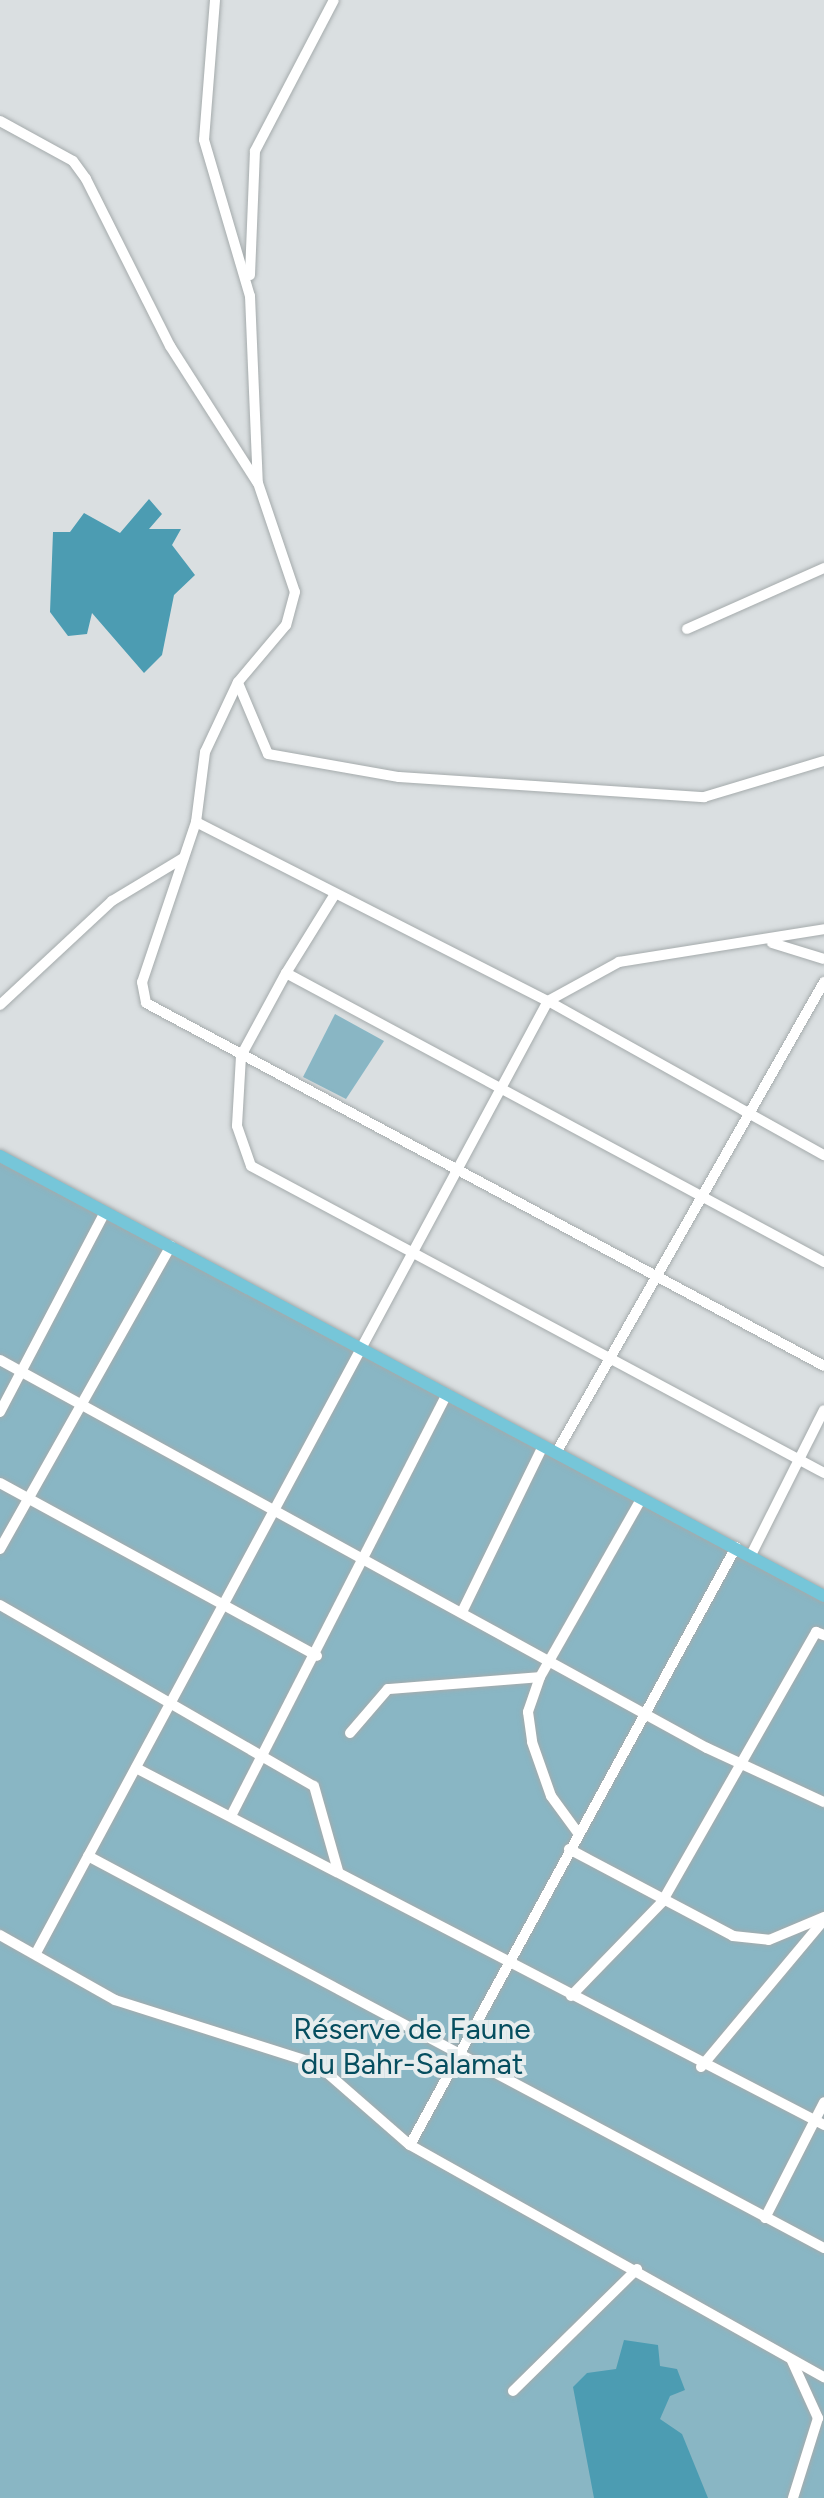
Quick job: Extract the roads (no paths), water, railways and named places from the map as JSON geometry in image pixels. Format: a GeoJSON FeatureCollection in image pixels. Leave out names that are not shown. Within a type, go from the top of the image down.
{"type":"FeatureCollection","features":[{"type":"Feature","properties":{"kind":"main road"},"geometry":{"type":"LineString","coordinates":[[0,1156],[824,1596]]}},
{"type":"Feature","properties":{"kind":"street"},"geometry":{"type":"LineString","coordinates":[[215,0],[203,128],[250,296]]}},
{"type":"Feature","properties":{"kind":"street"},"geometry":{"type":"LineString","coordinates":[[334,0],[255,151],[250,296],[258,483],[294,608],[238,682],[205,752],[196,822],[143,996],[241,1056],[824,1366]]}},
{"type":"Feature","properties":{"kind":"street"},"geometry":{"type":"LineString","coordinates":[[0,121],[86,178],[170,346],[258,483]]}},
{"type":"Feature","properties":{"kind":"street"},"geometry":{"type":"LineString","coordinates":[[686,628],[824,568]]}},
{"type":"Feature","properties":{"kind":"street"},"geometry":{"type":"LineString","coordinates":[[238,682],[268,754],[399,777],[704,798],[824,760]]}},
{"type":"Feature","properties":{"kind":"street"},"geometry":{"type":"LineString","coordinates":[[196,822],[548,1000],[824,1155]]}},
{"type":"Feature","properties":{"kind":"street"},"geometry":{"type":"LineString","coordinates":[[0,1005],[112,901],[183,858]]}},
{"type":"Feature","properties":{"kind":"street"},"geometry":{"type":"LineString","coordinates":[[335,894],[241,1056],[237,1126],[251,1166],[824,1472]]}},
{"type":"Feature","properties":{"kind":"street"},"geometry":{"type":"LineString","coordinates":[[36,1953],[365,1351],[498,1089],[548,1000],[618,962],[766,942],[823,929]]}},
{"type":"Feature","properties":{"kind":"street"},"geometry":{"type":"LineString","coordinates":[[766,942],[824,959]]}},
{"type":"Feature","properties":{"kind":"street"},"geometry":{"type":"LineString","coordinates":[[286,973],[824,1262]]}},
{"type":"Feature","properties":{"kind":"street"},"geometry":{"type":"LineString","coordinates":[[463,1610],[550,1450],[612,1357],[696,1194],[824,982]]}},
{"type":"Feature","properties":{"kind":"street"},"geometry":{"type":"LineString","coordinates":[[0,1412],[105,1212]]}},
{"type":"Feature","properties":{"kind":"street"},"geometry":{"type":"LineString","coordinates":[[0,1548],[171,1246]]}},
{"type":"Feature","properties":{"kind":"street"},"geometry":{"type":"LineString","coordinates":[[0,1360],[556,1657],[740,1764],[824,1802]]}},
{"type":"Feature","properties":{"kind":"street"},"geometry":{"type":"LineString","coordinates":[[230,1816],[369,1560],[448,1394]]}},
{"type":"Feature","properties":{"kind":"street"},"geometry":{"type":"LineString","coordinates":[[751,1555],[824,1410]]}},
{"type":"Feature","properties":{"kind":"street"},"geometry":{"type":"LineString","coordinates":[[0,1483],[317,1656]]}},
{"type":"Feature","properties":{"kind":"street"},"geometry":{"type":"LineString","coordinates":[[578,1833],[552,1796],[532,1742],[528,1712],[540,1677],[556,1657],[640,1499]]}},
{"type":"Feature","properties":{"kind":"street"},"geometry":{"type":"LineString","coordinates":[[410,2144],[460,2058],[643,1710],[736,1547]]}},
{"type":"Feature","properties":{"kind":"street"},"geometry":{"type":"LineString","coordinates":[[0,1605],[263,1753],[322,1794],[338,1871]]}},
{"type":"Feature","properties":{"kind":"street"},"geometry":{"type":"LineString","coordinates":[[571,1996],[662,1902],[816,1632],[824,1635]]}},
{"type":"Feature","properties":{"kind":"street"},"geometry":{"type":"LineString","coordinates":[[350,1733],[388,1689],[540,1677]]}},
{"type":"Feature","properties":{"kind":"street"},"geometry":{"type":"LineString","coordinates":[[136,1768],[338,1871],[702,2067],[819,2124]]}},
{"type":"Feature","properties":{"kind":"street"},"geometry":{"type":"LineString","coordinates":[[569,1849],[662,1902],[750,1940],[824,1919]]}},
{"type":"Feature","properties":{"kind":"street"},"geometry":{"type":"LineString","coordinates":[[88,1856],[460,2058],[824,2248]]}},
{"type":"Feature","properties":{"kind":"street"},"geometry":{"type":"LineString","coordinates":[[702,2067],[824,1919]]}},
{"type":"Feature","properties":{"kind":"street"},"geometry":{"type":"LineString","coordinates":[[0,1934],[115,2000],[317,2064],[410,2144],[824,2378]]}},
{"type":"Feature","properties":{"kind":"street"},"geometry":{"type":"LineString","coordinates":[[766,2218],[819,2124],[824,2102]]}},
{"type":"Feature","properties":{"kind":"street"},"geometry":{"type":"LineString","coordinates":[[513,2391],[637,2269]]}},
{"type":"Feature","properties":{"kind":"street"},"geometry":{"type":"LineString","coordinates":[[791,2360],[818,2418],[793,2498]]}},
{"type":"Feature","properties":{"kind":"park label","name":"Réserve de Faune du Bahr-Salamat"},"geometry":{"type":"Point","coordinates":[412,2046]}}]}
